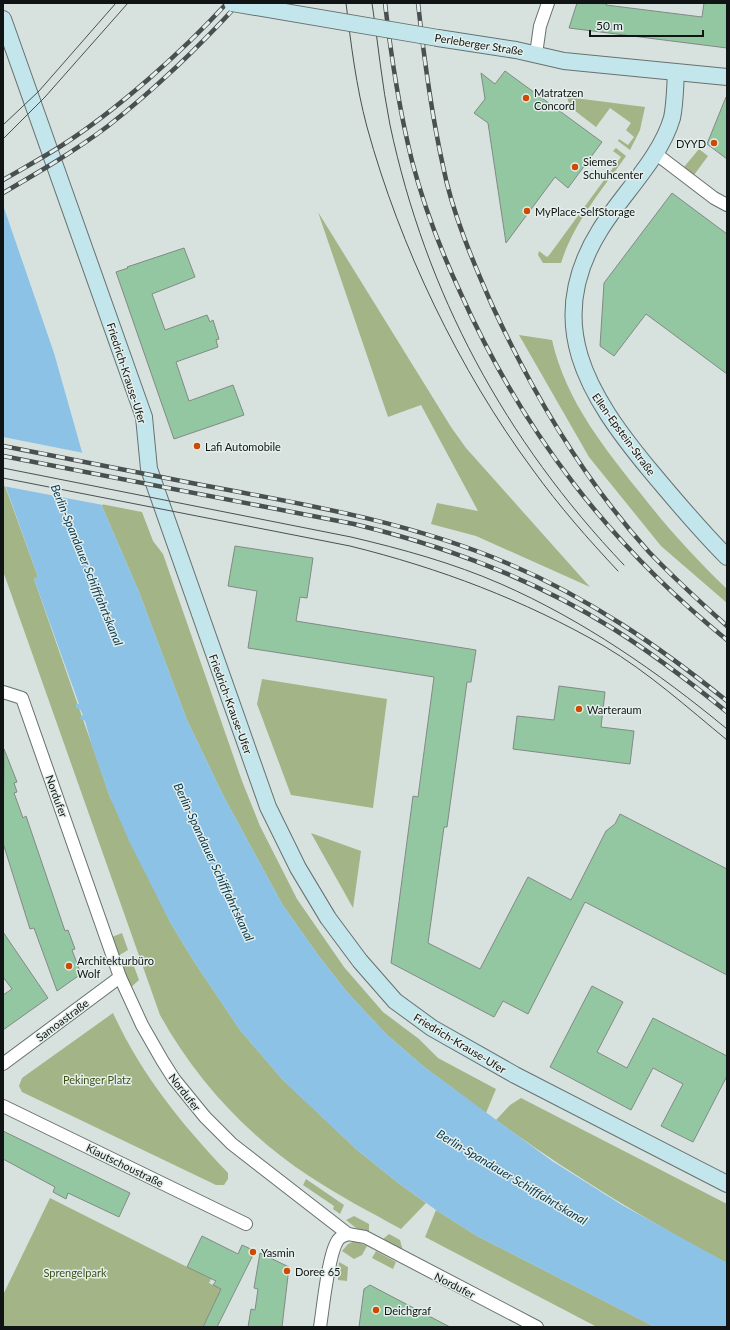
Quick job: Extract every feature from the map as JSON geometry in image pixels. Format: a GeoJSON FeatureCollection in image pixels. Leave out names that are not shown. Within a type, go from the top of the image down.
{"type":"FeatureCollection","features":[{"type":"Feature","properties":{"kind":"street","name":"Perleberger Straße"},"geometry":{"type":"LineString","coordinates":[[232,3],[536,54],[564,61],[727,77]]}},
{"type":"Feature","properties":{"kind":"street"},"geometry":{"type":"LineString","coordinates":[[536,54],[540,26],[548,3]]}},
{"type":"Feature","properties":{"kind":"street","name":"Friedrich-Krause-Ufer"},"geometry":{"type":"LineString","coordinates":[[3,19],[144,417],[149,468],[268,807],[298,868],[328,918],[379,985],[395,1001],[421,1022],[515,1075],[727,1184]]}},
{"type":"Feature","properties":{"kind":"street","name":"Ellen-Epstein-Straße"},"geometry":{"type":"LineString","coordinates":[[676,73],[672,118],[664,136],[655,153],[600,229],[587,253],[580,272],[575,300],[574,327],[577,350],[592,390],[625,439],[673,498],[727,557]]}},
{"type":"Feature","properties":{"kind":"street"},"geometry":{"type":"LineString","coordinates":[[655,153],[714,198],[727,205]]}},
{"type":"Feature","properties":{"kind":"street","name":"Nordufer"},"geometry":{"type":"LineString","coordinates":[[3,692],[22,698],[120,977],[142,1025],[174,1079],[205,1117],[251,1160],[348,1234],[365,1237],[537,1327]]}},
{"type":"Feature","properties":{"kind":"street","name":"Samoastraße"},"geometry":{"type":"LineString","coordinates":[[3,1064],[120,977]]}},
{"type":"Feature","properties":{"kind":"street","name":"Kiautschoustraße"},"geometry":{"type":"LineString","coordinates":[[3,1106],[246,1224]]}},
{"type":"Feature","properties":{"kind":"street"},"geometry":{"type":"LineString","coordinates":[[320,1327],[327,1276],[333,1251],[338,1240],[348,1234]]}},
{"type":"Feature","properties":{"kind":"green space"},"geometry":{"type":"Polygon","coordinates":[[[567,97],[645,107],[640,130],[630,150],[618,141],[619,139],[628,145],[634,137],[626,130],[631,123],[610,108],[596,127],[570,107],[567,97]]]}},
{"type":"Feature","properties":{"kind":"green space"},"geometry":{"type":"Polygon","coordinates":[[[616,148],[626,156],[581,220],[573,234],[561,263],[543,263],[538,255],[539,251],[547,257],[550,254],[621,157],[613,151],[616,148]]]}},
{"type":"Feature","properties":{"kind":"green space"},"geometry":{"type":"Polygon","coordinates":[[[699,149],[708,156],[694,175],[684,167],[699,149]]]}},
{"type":"Feature","properties":{"kind":"green space"},"geometry":{"type":"Polygon","coordinates":[[[318,212],[451,427],[466,448],[590,587],[476,536],[431,524],[437,503],[478,511],[421,405],[388,417],[318,212]]]}},
{"type":"Feature","properties":{"kind":"green space"},"geometry":{"type":"Polygon","coordinates":[[[519,335],[552,340],[558,363],[577,405],[602,444],[664,523],[727,589],[727,603],[661,546],[589,457],[519,335]]]}},
{"type":"Feature","properties":{"kind":"green space"},"geometry":{"type":"Polygon","coordinates":[[[3,486],[5,486],[38,577],[34,579],[110,797],[170,922],[193,960],[240,1030],[282,1079],[356,1149],[426,1203],[401,1229],[320,1183],[286,1160],[265,1143],[244,1124],[207,1084],[174,1039],[160,1015],[3,571],[3,486]]]}},
{"type":"Feature","properties":{"kind":"green space"},"geometry":{"type":"Polygon","coordinates":[[[101,504],[142,512],[153,541],[163,554],[242,781],[260,826],[297,899],[344,967],[383,1012],[419,1039],[438,1058],[496,1089],[486,1113],[423,1066],[386,1034],[347,992],[318,955],[282,904],[224,797],[187,720],[139,592],[101,504]]]}},
{"type":"Feature","properties":{"kind":"green space"},"geometry":{"type":"Polygon","coordinates":[[[262,679],[387,699],[373,808],[291,795],[257,704],[262,679]]]}},
{"type":"Feature","properties":{"kind":"green space"},"geometry":{"type":"Polygon","coordinates":[[[311,833],[361,851],[353,908],[311,833]]]}},
{"type":"Feature","properties":{"kind":"green space"},"geometry":{"type":"Polygon","coordinates":[[[122,933],[128,950],[118,956],[112,937],[122,933]]]}},
{"type":"Feature","properties":{"kind":"green space"},"geometry":{"type":"Polygon","coordinates":[[[128,960],[132,961],[139,980],[129,989],[120,963],[128,960]]]}},
{"type":"Feature","properties":{"kind":"green space","name":"Pekinger Platz"},"geometry":{"type":"Polygon","coordinates":[[[113,1013],[137,1058],[164,1098],[194,1136],[228,1173],[228,1179],[224,1185],[216,1185],[22,1092],[19,1086],[22,1078],[113,1013]]]}},
{"type":"Feature","properties":{"kind":"green space"},"geometry":{"type":"Polygon","coordinates":[[[521,1098],[727,1204],[727,1263],[609,1196],[580,1178],[496,1120],[510,1105],[521,1098]]]}},
{"type":"Feature","properties":{"kind":"green space"},"geometry":{"type":"Polygon","coordinates":[[[306,1179],[344,1205],[340,1214],[333,1209],[334,1206],[303,1185],[306,1179]]]}},
{"type":"Feature","properties":{"kind":"green space","name":"Sprengelpark"},"geometry":{"type":"Polygon","coordinates":[[[50,1198],[211,1279],[209,1283],[221,1289],[203,1327],[3,1327],[3,1295],[50,1198]]]}},
{"type":"Feature","properties":{"kind":"green space"},"geometry":{"type":"Polygon","coordinates":[[[436,1210],[477,1236],[655,1327],[597,1327],[425,1237],[436,1210]]]}},
{"type":"Feature","properties":{"kind":"green space"},"geometry":{"type":"Polygon","coordinates":[[[354,1216],[369,1224],[369,1234],[356,1228],[346,1220],[354,1216]]]}},
{"type":"Feature","properties":{"kind":"green space"},"geometry":{"type":"Polygon","coordinates":[[[389,1234],[400,1240],[403,1251],[382,1240],[389,1234]]]}},
{"type":"Feature","properties":{"kind":"green space"},"geometry":{"type":"Polygon","coordinates":[[[355,1241],[367,1246],[362,1255],[354,1259],[342,1251],[348,1244],[355,1241]]]}},
{"type":"Feature","properties":{"kind":"green space"},"geometry":{"type":"Polygon","coordinates":[[[376,1251],[396,1262],[393,1269],[372,1258],[376,1251]]]}},
{"type":"Feature","properties":{"kind":"green space"},"geometry":{"type":"Polygon","coordinates":[[[339,1262],[348,1267],[347,1281],[338,1280],[339,1262]]]}},
{"type":"Feature","properties":{"kind":"water","name":"Berlin-Spandauer Schifffahrtskanal"},"geometry":{"type":"Polygon","coordinates":[[[3,205],[54,353],[82,452],[101,504],[139,592],[187,720],[224,797],[282,904],[318,955],[347,992],[386,1034],[423,1066],[552,1161],[622,1205],[727,1263],[727,1327],[655,1327],[477,1236],[436,1210],[397,1182],[356,1149],[282,1079],[240,1030],[193,960],[170,922],[129,841],[110,797],[85,721],[79,718],[83,715],[80,709],[76,708],[76,704],[79,704],[34,579],[38,577],[3,479],[3,205]]]}},
{"type":"Feature","properties":{"kind":"pier"},"geometry":{"type":"Polygon","coordinates":[[[3,437],[84,453],[103,505],[3,486],[3,437]]]}},
{"type":"Feature","properties":{"kind":"building"},"geometry":{"type":"Polygon","coordinates":[[[577,3],[607,3],[606,5],[702,17],[704,3],[727,3],[727,48],[569,28],[577,3]]]}},
{"type":"Feature","properties":{"kind":"building"},"geometry":{"type":"Polygon","coordinates":[[[505,71],[602,142],[568,188],[555,177],[506,243],[488,123],[474,113],[485,99],[481,73],[495,84],[505,71]]]}},
{"type":"Feature","properties":{"kind":"building"},"geometry":{"type":"Polygon","coordinates":[[[727,97],[727,159],[707,144],[727,97]]]}},
{"type":"Feature","properties":{"kind":"building"},"geometry":{"type":"Polygon","coordinates":[[[672,193],[727,234],[727,374],[646,314],[614,356],[600,346],[604,283],[672,193]]]}},
{"type":"Feature","properties":{"kind":"building"},"geometry":{"type":"Polygon","coordinates":[[[184,248],[195,277],[152,294],[165,330],[207,315],[210,322],[213,320],[219,339],[216,340],[218,347],[176,362],[189,401],[233,385],[244,415],[174,439],[116,272],[184,248]]]}},
{"type":"Feature","properties":{"kind":"building"},"geometry":{"type":"Polygon","coordinates":[[[235,546],[313,558],[307,598],[300,597],[296,621],[476,650],[471,682],[467,682],[447,827],[444,827],[428,943],[480,969],[528,877],[571,900],[606,831],[615,824],[620,814],[727,869],[727,975],[585,902],[528,1014],[503,1001],[494,1017],[391,963],[413,796],[418,797],[434,677],[248,648],[257,591],[228,586],[235,546]]]}},
{"type":"Feature","properties":{"kind":"building"},"geometry":{"type":"Polygon","coordinates":[[[559,686],[605,692],[601,727],[634,731],[630,764],[513,749],[517,716],[554,720],[559,686]]]}},
{"type":"Feature","properties":{"kind":"building"},"geometry":{"type":"Polygon","coordinates":[[[4,749],[17,782],[14,783],[17,792],[14,793],[23,818],[26,816],[65,931],[68,930],[75,949],[72,950],[81,974],[57,991],[34,928],[30,929],[3,843],[4,749]]]}},
{"type":"Feature","properties":{"kind":"building"},"geometry":{"type":"Polygon","coordinates":[[[3,932],[48,998],[3,1030],[3,995],[12,989],[3,977],[3,932]]]}},
{"type":"Feature","properties":{"kind":"building"},"geometry":{"type":"Polygon","coordinates":[[[592,986],[623,1002],[597,1052],[627,1068],[653,1018],[727,1056],[727,1076],[693,1142],[661,1126],[683,1084],[653,1068],[631,1110],[550,1067],[592,986]]]}},
{"type":"Feature","properties":{"kind":"building"},"geometry":{"type":"Polygon","coordinates":[[[3,1131],[130,1193],[119,1217],[68,1193],[66,1199],[53,1192],[55,1187],[3,1159],[3,1131]]]}},
{"type":"Feature","properties":{"kind":"building"},"geometry":{"type":"Polygon","coordinates":[[[202,1236],[238,1254],[242,1245],[255,1251],[217,1327],[203,1327],[221,1289],[213,1285],[216,1281],[187,1267],[202,1236]]]}},
{"type":"Feature","properties":{"kind":"building"},"geometry":{"type":"Polygon","coordinates":[[[260,1253],[289,1267],[282,1327],[248,1327],[251,1309],[255,1310],[258,1289],[254,1288],[260,1253]]]}},
{"type":"Feature","properties":{"kind":"building"},"geometry":{"type":"Polygon","coordinates":[[[370,1285],[450,1327],[359,1327],[364,1289],[370,1285]]]}},
{"type":"Feature","properties":{"kind":"tram line"},"geometry":{"type":"LineString","coordinates":[[3,125],[39,91],[116,3]]}},
{"type":"Feature","properties":{"kind":"tram line"},"geometry":{"type":"LineString","coordinates":[[3,139],[45,97],[128,3]]}},
{"type":"Feature","properties":{"kind":"tram line"},"geometry":{"type":"LineString","coordinates":[[346,3],[357,81],[367,127],[396,217],[435,306],[480,391],[506,431],[553,496],[618,571]]}},
{"type":"Feature","properties":{"kind":"tram line"},"geometry":{"type":"LineString","coordinates":[[372,3],[382,79],[390,125],[406,187],[425,247],[448,306],[476,362],[507,415],[542,467],[581,517],[624,565]]}},
{"type":"Feature","properties":{"kind":"tram line"},"geometry":{"type":"LineString","coordinates":[[3,468],[351,537],[464,569],[531,598],[590,631],[674,687],[727,729]]}},
{"type":"Feature","properties":{"kind":"tram line"},"geometry":{"type":"LineString","coordinates":[[3,478],[350,546],[416,564],[448,575],[543,614],[604,646],[652,679],[727,740]]}},
{"type":"Feature","properties":{"kind":"railway"},"geometry":{"type":"LineString","coordinates":[[3,180],[61,146],[104,116],[169,61],[227,3]]}},
{"type":"Feature","properties":{"kind":"railway"},"geometry":{"type":"LineString","coordinates":[[3,193],[70,153],[108,126],[176,67],[239,3]]}},
{"type":"Feature","properties":{"kind":"railway"},"geometry":{"type":"LineString","coordinates":[[385,3],[399,102],[412,161],[428,212],[447,262],[485,345],[512,393],[573,483],[608,525],[645,565],[685,604],[727,640]]}},
{"type":"Feature","properties":{"kind":"railway"},"geometry":{"type":"LineString","coordinates":[[418,3],[431,105],[447,183],[457,219],[492,305],[508,338],[542,403],[581,465],[602,495],[649,552],[687,590],[727,626]]}},
{"type":"Feature","properties":{"kind":"railway"},"geometry":{"type":"LineString","coordinates":[[3,446],[322,508],[398,526],[473,550],[539,577],[595,608],[650,643],[727,701]]}},
{"type":"Feature","properties":{"kind":"railway"},"geometry":{"type":"LineString","coordinates":[[3,456],[354,524],[455,553],[519,579],[582,610],[612,628],[656,658],[727,712]]}},
{"type":"Feature","properties":{"kind":"place","name":"Matratzen Concord"},"geometry":{"type":"Point","coordinates":[526,98]}},
{"type":"Feature","properties":{"kind":"place","name":"DYYD"},"geometry":{"type":"Point","coordinates":[714,143]}},
{"type":"Feature","properties":{"kind":"place","name":"Siemes Schuhcenter"},"geometry":{"type":"Point","coordinates":[575,167]}},
{"type":"Feature","properties":{"kind":"place","name":"MyPlace-SelfStorage"},"geometry":{"type":"Point","coordinates":[527,211]}},
{"type":"Feature","properties":{"kind":"place","name":"Lafi Automobile"},"geometry":{"type":"Point","coordinates":[197,446]}},
{"type":"Feature","properties":{"kind":"place","name":"Warteraum"},"geometry":{"type":"Point","coordinates":[579,709]}},
{"type":"Feature","properties":{"kind":"place","name":"Architekturbüro Wolf"},"geometry":{"type":"Point","coordinates":[69,966]}},
{"type":"Feature","properties":{"kind":"place","name":"Yasmin"},"geometry":{"type":"Point","coordinates":[253,1252]}},
{"type":"Feature","properties":{"kind":"place","name":"Doree 65"},"geometry":{"type":"Point","coordinates":[287,1271]}},
{"type":"Feature","properties":{"kind":"place","name":"Deichgraf"},"geometry":{"type":"Point","coordinates":[376,1310]}}]}
